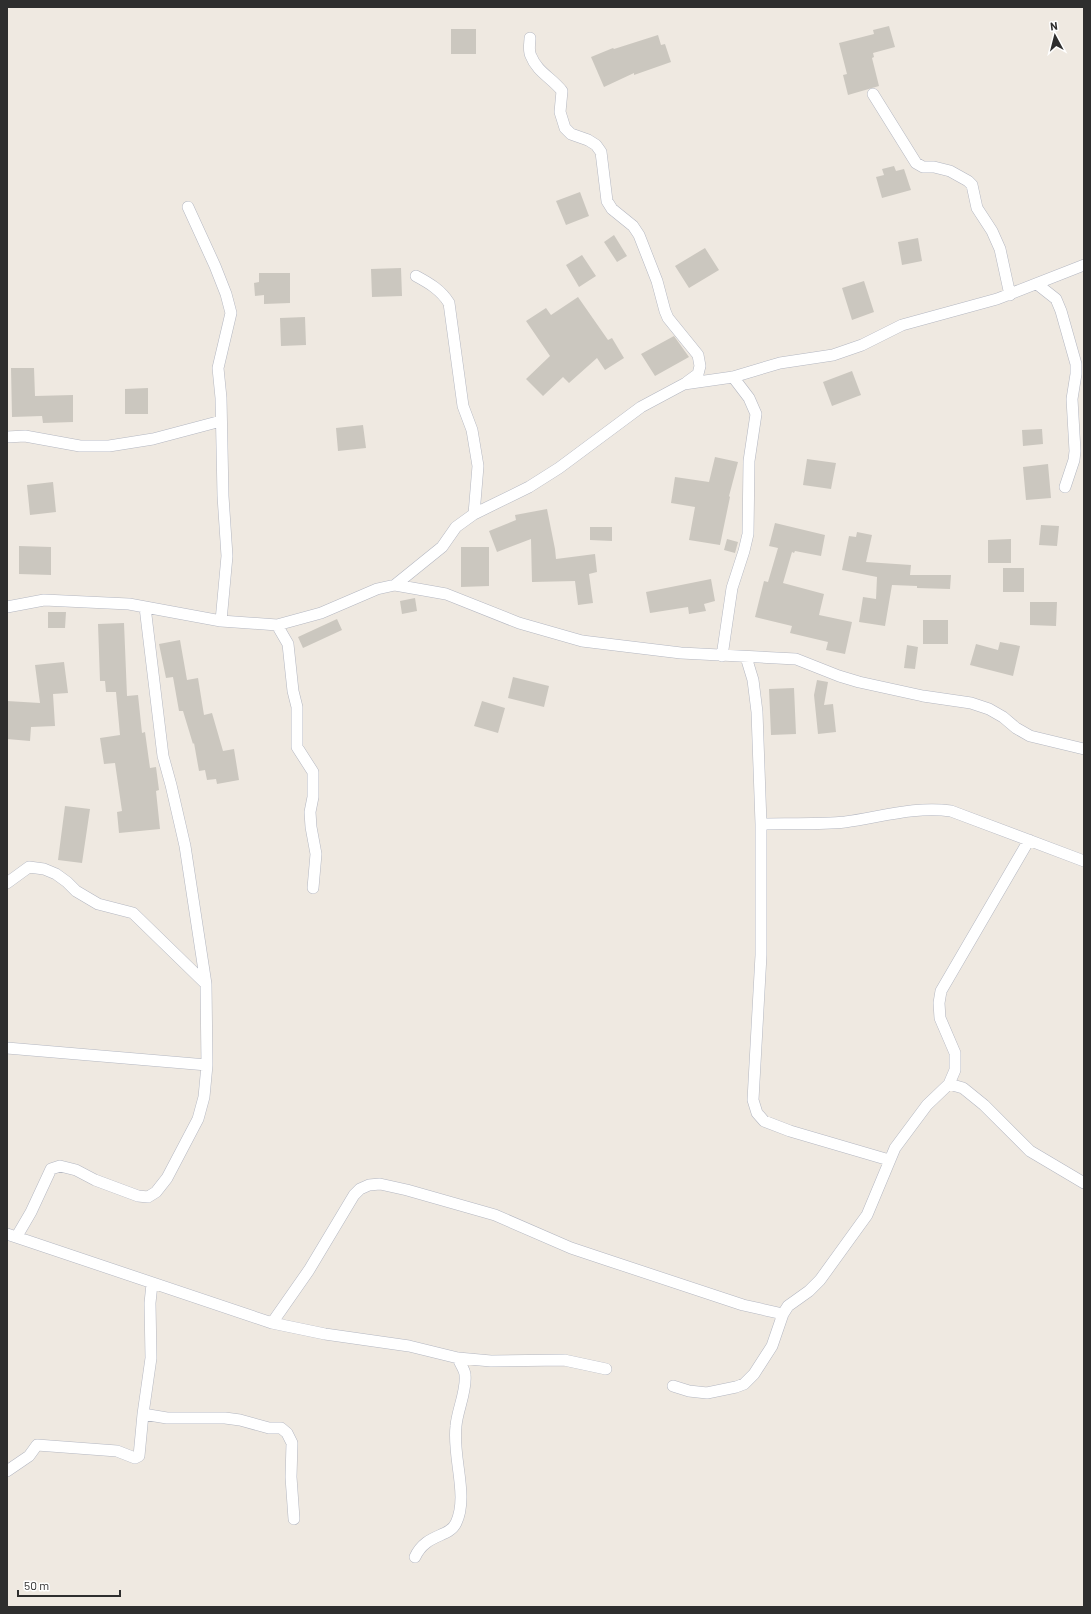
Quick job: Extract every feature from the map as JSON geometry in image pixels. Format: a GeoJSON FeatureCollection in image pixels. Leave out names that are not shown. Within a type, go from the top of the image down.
{"type":"FeatureCollection","features":[{"type":"Feature","properties":{"kind":"street"},"geometry":{"type":"LineString","coordinates":[[395,585],[442,547],[456,527],[474,514],[529,487],[559,468],[641,407],[684,384],[698,374],[700,366],[698,355],[668,318],[650,260],[639,235],[633,226],[612,208],[607,201],[601,152],[596,145],[588,140],[571,134],[565,128],[560,112],[562,91],[535,65],[530,55],[530,38]]}},
{"type":"Feature","properties":{"kind":"street"},"geometry":{"type":"LineString","coordinates":[[873,94],[916,163],[923,167],[934,167],[950,171],[968,181],[972,185],[977,208],[992,230],[1000,250],[1010,294]]}},
{"type":"Feature","properties":{"kind":"street"},"geometry":{"type":"LineString","coordinates":[[188,207],[215,266],[226,294],[231,313],[218,368],[221,398],[222,496],[228,556],[221,621]]}},
{"type":"Feature","properties":{"kind":"street"},"geometry":{"type":"LineString","coordinates":[[684,384],[733,377],[780,363],[833,355],[862,345],[913,321],[966,308],[1010,294],[1084,265]]}},
{"type":"Feature","properties":{"kind":"street"},"geometry":{"type":"LineString","coordinates":[[416,276],[434,286],[450,303],[462,406],[472,430],[478,466],[474,514]]}},
{"type":"Feature","properties":{"kind":"street"},"geometry":{"type":"LineString","coordinates":[[1037,284],[1056,299],[1061,311],[1076,364],[1072,399],[1075,451],[1074,460],[1065,486]]}},
{"type":"Feature","properties":{"kind":"street"},"geometry":{"type":"LineString","coordinates":[[722,656],[732,588],[748,534],[749,461],[756,414],[749,398],[733,377]]}},
{"type":"Feature","properties":{"kind":"street"},"geometry":{"type":"LineString","coordinates":[[7,437],[25,436],[80,446],[109,446],[153,439],[221,421]]}},
{"type":"Feature","properties":{"kind":"street"},"geometry":{"type":"LineString","coordinates":[[7,607],[44,600],[129,604],[221,621],[277,625],[321,613],[377,589],[395,585],[446,594],[519,623],[582,641],[680,653],[796,659],[839,676],[859,682],[916,694],[971,703],[989,709],[1004,717],[1016,728],[1030,736],[1084,749]]}},
{"type":"Feature","properties":{"kind":"street"},"geometry":{"type":"LineString","coordinates":[[145,607],[162,756],[171,785],[184,846],[206,984],[207,1065],[204,1097],[198,1119],[167,1178],[156,1192],[148,1197],[138,1196],[95,1180],[76,1170],[60,1166],[51,1169],[31,1212],[12,1235],[152,1284],[272,1323],[325,1334],[409,1346],[458,1358],[491,1361],[564,1360],[606,1369]]}},
{"type":"Feature","properties":{"kind":"street"},"geometry":{"type":"LineString","coordinates":[[277,625],[288,644],[293,691],[297,707],[297,747],[313,772],[313,797],[310,812],[316,854],[313,888]]}},
{"type":"Feature","properties":{"kind":"street"},"geometry":{"type":"LineString","coordinates":[[746,657],[753,680],[757,712],[762,824],[761,955],[753,1100],[757,1113],[764,1121],[790,1131],[889,1160]]}},
{"type":"Feature","properties":{"kind":"street"},"geometry":{"type":"LineString","coordinates":[[762,824],[819,824],[935,808],[951,811],[1084,860]]}},
{"type":"Feature","properties":{"kind":"street"},"geometry":{"type":"LineString","coordinates":[[672,1386],[689,1391],[707,1393],[744,1384],[754,1374],[772,1346],[783,1314],[788,1306],[809,1291],[820,1280],[867,1215],[895,1148],[927,1106],[949,1084],[955,1070],[955,1053],[940,1018],[939,1003],[941,991],[1029,840]]}},
{"type":"Feature","properties":{"kind":"street"},"geometry":{"type":"LineString","coordinates":[[7,883],[29,867],[44,869],[56,874],[76,891],[98,904],[133,913],[206,984]]}},
{"type":"Feature","properties":{"kind":"street"},"geometry":{"type":"LineString","coordinates":[[7,1048],[207,1065]]}},
{"type":"Feature","properties":{"kind":"street"},"geometry":{"type":"LineString","coordinates":[[949,1084],[963,1088],[984,1105],[1030,1151],[1084,1183]]}},
{"type":"Feature","properties":{"kind":"street"},"geometry":{"type":"LineString","coordinates":[[272,1323],[309,1270],[354,1195],[360,1189],[369,1185],[380,1184],[407,1190],[495,1215],[571,1248],[610,1262],[743,1305],[783,1314]]}},
{"type":"Feature","properties":{"kind":"street"},"geometry":{"type":"LineString","coordinates":[[7,1471],[28,1456],[37,1445],[117,1451],[135,1458],[139,1456],[151,1358],[149,1310],[152,1284]]}},
{"type":"Feature","properties":{"kind":"street"},"geometry":{"type":"LineString","coordinates":[[415,1557],[425,1542],[447,1532],[455,1525],[459,1516],[462,1495],[455,1434],[458,1413],[465,1385],[465,1375],[458,1358]]}},
{"type":"Feature","properties":{"kind":"street"},"geometry":{"type":"LineString","coordinates":[[143,1414],[167,1418],[225,1418],[240,1420],[269,1428],[281,1428],[288,1433],[292,1443],[291,1477],[294,1519]]}},
{"type":"Feature","properties":{"kind":"building"},"geometry":{"type":"Polygon","coordinates":[[[889,26],[895,47],[873,53],[874,57],[872,58],[879,86],[848,95],[843,75],[847,74],[839,43],[874,34],[873,30],[889,26]]]}},
{"type":"Feature","properties":{"kind":"building"},"geometry":{"type":"Polygon","coordinates":[[[451,29],[476,29],[476,54],[451,54],[451,29]]]}},
{"type":"Feature","properties":{"kind":"building"},"geometry":{"type":"Polygon","coordinates":[[[658,35],[661,45],[665,44],[671,62],[634,75],[634,73],[604,87],[591,57],[613,48],[614,49],[658,35]]]}},
{"type":"Feature","properties":{"kind":"building"},"geometry":{"type":"Polygon","coordinates":[[[894,166],[896,171],[904,169],[911,190],[882,198],[876,177],[884,175],[882,169],[894,166]]]}},
{"type":"Feature","properties":{"kind":"building"},"geometry":{"type":"Polygon","coordinates":[[[580,192],[589,216],[566,225],[556,201],[580,192]]]}},
{"type":"Feature","properties":{"kind":"building"},"geometry":{"type":"Polygon","coordinates":[[[614,235],[627,256],[617,262],[604,242],[614,235]]]}},
{"type":"Feature","properties":{"kind":"building"},"geometry":{"type":"Polygon","coordinates":[[[918,238],[922,261],[902,265],[898,242],[918,238]]]}},
{"type":"Feature","properties":{"kind":"building"},"geometry":{"type":"Polygon","coordinates":[[[705,248],[719,270],[689,288],[675,266],[705,248]]]}},
{"type":"Feature","properties":{"kind":"building"},"geometry":{"type":"Polygon","coordinates":[[[582,255],[596,276],[579,287],[566,265],[582,255]]]}},
{"type":"Feature","properties":{"kind":"building"},"geometry":{"type":"Polygon","coordinates":[[[401,268],[402,296],[372,297],[371,269],[401,268]]]}},
{"type":"Feature","properties":{"kind":"building"},"geometry":{"type":"Polygon","coordinates":[[[259,273],[290,273],[290,303],[264,304],[264,295],[255,296],[254,283],[259,282],[259,273]]]}},
{"type":"Feature","properties":{"kind":"building"},"geometry":{"type":"Polygon","coordinates":[[[864,281],[874,312],[852,320],[842,288],[864,281]]]}},
{"type":"Feature","properties":{"kind":"building"},"geometry":{"type":"Polygon","coordinates":[[[578,297],[608,340],[612,338],[624,358],[605,370],[597,358],[569,383],[563,377],[543,396],[526,379],[550,356],[526,321],[546,308],[551,315],[578,297]]]}},
{"type":"Feature","properties":{"kind":"building"},"geometry":{"type":"Polygon","coordinates":[[[305,317],[306,345],[281,346],[280,318],[305,317]]]}},
{"type":"Feature","properties":{"kind":"building"},"geometry":{"type":"Polygon","coordinates":[[[674,336],[689,357],[655,376],[641,354],[674,336]]]}},
{"type":"Feature","properties":{"kind":"building"},"geometry":{"type":"Polygon","coordinates":[[[11,368],[34,368],[35,396],[73,395],[73,422],[43,423],[42,416],[12,417],[11,368]]]}},
{"type":"Feature","properties":{"kind":"building"},"geometry":{"type":"Polygon","coordinates":[[[852,371],[861,395],[832,406],[823,382],[852,371]]]}},
{"type":"Feature","properties":{"kind":"building"},"geometry":{"type":"Polygon","coordinates":[[[148,388],[148,414],[125,414],[125,389],[148,388]]]}},
{"type":"Feature","properties":{"kind":"building"},"geometry":{"type":"Polygon","coordinates":[[[363,425],[366,448],[338,451],[336,428],[363,425]]]}},
{"type":"Feature","properties":{"kind":"building"},"geometry":{"type":"Polygon","coordinates":[[[1042,429],[1043,444],[1023,446],[1022,430],[1042,429]]]}},
{"type":"Feature","properties":{"kind":"building"},"geometry":{"type":"Polygon","coordinates":[[[715,457],[738,462],[729,496],[720,545],[689,540],[695,507],[671,503],[675,477],[709,482],[715,457]]]}},
{"type":"Feature","properties":{"kind":"building"},"geometry":{"type":"Polygon","coordinates":[[[807,459],[836,463],[831,489],[803,485],[807,459]]]}},
{"type":"Feature","properties":{"kind":"building"},"geometry":{"type":"Polygon","coordinates":[[[1048,464],[1051,498],[1026,500],[1023,467],[1048,464]]]}},
{"type":"Feature","properties":{"kind":"building"},"geometry":{"type":"Polygon","coordinates":[[[53,482],[56,512],[30,515],[27,485],[53,482]]]}},
{"type":"Feature","properties":{"kind":"building"},"geometry":{"type":"Polygon","coordinates":[[[547,509],[556,559],[595,554],[597,572],[589,574],[593,603],[578,605],[575,581],[532,582],[531,539],[497,552],[489,531],[516,520],[515,515],[547,509]]]}},
{"type":"Feature","properties":{"kind":"building"},"geometry":{"type":"Polygon","coordinates":[[[775,523],[825,535],[821,556],[795,551],[794,553],[792,552],[783,583],[824,594],[819,615],[852,622],[845,654],[826,650],[828,642],[790,633],[792,626],[755,617],[764,581],[768,582],[778,548],[769,546],[775,523]]]}},
{"type":"Feature","properties":{"kind":"building"},"geometry":{"type":"Polygon","coordinates":[[[1041,525],[1059,526],[1057,546],[1039,545],[1041,525]]]}},
{"type":"Feature","properties":{"kind":"building"},"geometry":{"type":"Polygon","coordinates":[[[590,527],[612,527],[612,541],[590,540],[590,527]]]}},
{"type":"Feature","properties":{"kind":"building"},"geometry":{"type":"Polygon","coordinates":[[[857,532],[872,535],[866,562],[911,565],[910,575],[951,575],[950,589],[917,588],[917,586],[892,585],[885,626],[859,622],[863,597],[876,599],[877,577],[842,570],[849,536],[856,537],[857,532]]]}},
{"type":"Feature","properties":{"kind":"building"},"geometry":{"type":"Polygon","coordinates":[[[727,539],[738,542],[735,553],[724,550],[727,539]]]}},
{"type":"Feature","properties":{"kind":"building"},"geometry":{"type":"Polygon","coordinates":[[[1011,539],[1011,563],[988,563],[988,540],[1011,539]]]}},
{"type":"Feature","properties":{"kind":"building"},"geometry":{"type":"Polygon","coordinates":[[[19,546],[51,547],[51,575],[19,574],[19,546]]]}},
{"type":"Feature","properties":{"kind":"building"},"geometry":{"type":"Polygon","coordinates":[[[461,547],[489,547],[489,586],[461,587],[461,547]]]}},
{"type":"Feature","properties":{"kind":"building"},"geometry":{"type":"Polygon","coordinates":[[[1003,568],[1024,568],[1024,592],[1003,592],[1003,568]]]}},
{"type":"Feature","properties":{"kind":"building"},"geometry":{"type":"Polygon","coordinates":[[[711,579],[715,601],[704,604],[706,611],[689,614],[688,607],[650,613],[646,592],[711,579]]]}},
{"type":"Feature","properties":{"kind":"building"},"geometry":{"type":"Polygon","coordinates":[[[415,598],[417,611],[402,614],[400,601],[415,598]]]}},
{"type":"Feature","properties":{"kind":"building"},"geometry":{"type":"Polygon","coordinates":[[[1030,602],[1057,602],[1056,626],[1030,625],[1030,602]]]}},
{"type":"Feature","properties":{"kind":"building"},"geometry":{"type":"Polygon","coordinates":[[[48,612],[66,612],[65,628],[48,628],[48,612]]]}},
{"type":"Feature","properties":{"kind":"building"},"geometry":{"type":"Polygon","coordinates":[[[337,619],[342,630],[303,648],[298,637],[337,619]]]}},
{"type":"Feature","properties":{"kind":"building"},"geometry":{"type":"Polygon","coordinates":[[[923,620],[948,620],[948,644],[923,644],[923,620]]]}},
{"type":"Feature","properties":{"kind":"building"},"geometry":{"type":"Polygon","coordinates":[[[124,623],[127,696],[138,695],[142,733],[145,732],[150,768],[156,767],[159,790],[156,791],[160,829],[119,833],[117,812],[122,811],[115,763],[104,764],[100,738],[120,735],[116,692],[106,692],[105,681],[100,681],[98,624],[124,623]]]}},
{"type":"Feature","properties":{"kind":"building"},"geometry":{"type":"Polygon","coordinates":[[[180,640],[187,680],[198,678],[204,715],[212,713],[223,751],[234,749],[239,780],[217,784],[216,779],[207,780],[205,770],[199,771],[194,743],[193,744],[183,711],[179,711],[173,677],[166,678],[159,644],[180,640]]]}},
{"type":"Feature","properties":{"kind":"building"},"geometry":{"type":"Polygon","coordinates":[[[1000,642],[1020,646],[1013,676],[970,665],[976,644],[998,650],[1000,642]]]}},
{"type":"Feature","properties":{"kind":"building"},"geometry":{"type":"Polygon","coordinates":[[[907,645],[918,647],[915,669],[904,668],[907,645]]]}},
{"type":"Feature","properties":{"kind":"building"},"geometry":{"type":"Polygon","coordinates":[[[64,662],[68,693],[53,694],[55,726],[31,727],[30,741],[7,739],[7,701],[40,703],[35,665],[64,662]]]}},
{"type":"Feature","properties":{"kind":"building"},"geometry":{"type":"Polygon","coordinates":[[[513,677],[549,686],[544,707],[508,698],[513,677]]]}},
{"type":"Feature","properties":{"kind":"building"},"geometry":{"type":"Polygon","coordinates":[[[817,680],[828,682],[824,705],[833,704],[836,732],[818,734],[814,695],[817,680]]]}},
{"type":"Feature","properties":{"kind":"building"},"geometry":{"type":"Polygon","coordinates":[[[794,688],[796,734],[771,735],[769,689],[794,688]]]}},
{"type":"Feature","properties":{"kind":"building"},"geometry":{"type":"Polygon","coordinates":[[[482,701],[505,708],[498,733],[474,726],[482,701]]]}},
{"type":"Feature","properties":{"kind":"building"},"geometry":{"type":"Polygon","coordinates":[[[65,806],[90,809],[82,863],[58,860],[65,806]]]}}]}
